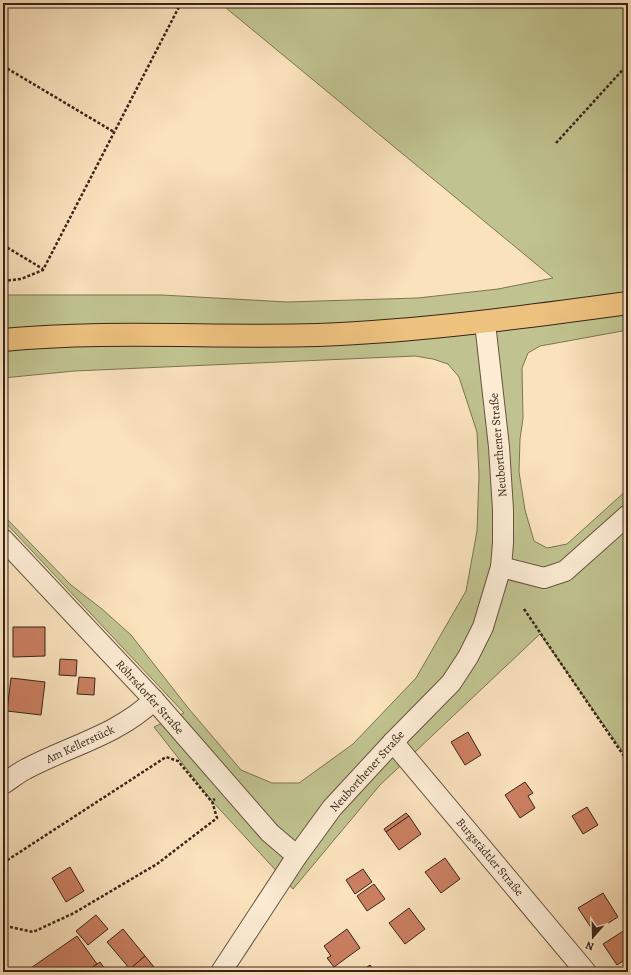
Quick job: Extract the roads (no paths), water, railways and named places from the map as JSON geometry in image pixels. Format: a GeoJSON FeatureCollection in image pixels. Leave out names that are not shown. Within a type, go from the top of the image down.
{"type":"FeatureCollection","features":[{"type":"Feature","properties":{"kind":"main road"},"geometry":{"type":"LineString","coordinates":[[3,340],[124,335],[318,335],[485,323],[628,303]]}},
{"type":"Feature","properties":{"kind":"street","name":"Neuborthener Straße"},"geometry":{"type":"LineString","coordinates":[[221,972],[297,856],[332,808],[393,742],[451,683],[468,657],[483,626],[501,566],[503,516],[501,478],[485,323]]}},
{"type":"Feature","properties":{"kind":"street"},"geometry":{"type":"LineString","coordinates":[[501,566],[544,578],[565,571],[628,515]]}},
{"type":"Feature","properties":{"kind":"street","name":"Röhrsdorfer Straße"},"geometry":{"type":"LineString","coordinates":[[3,539],[154,700],[270,833],[297,856]]}},
{"type":"Feature","properties":{"kind":"street","name":"Am Kellerstück"},"geometry":{"type":"LineString","coordinates":[[3,784],[26,769],[117,727],[140,714],[154,700]]}},
{"type":"Feature","properties":{"kind":"street","name":"Burgstädtler Straße"},"geometry":{"type":"LineString","coordinates":[[393,742],[586,972]]}}]}
